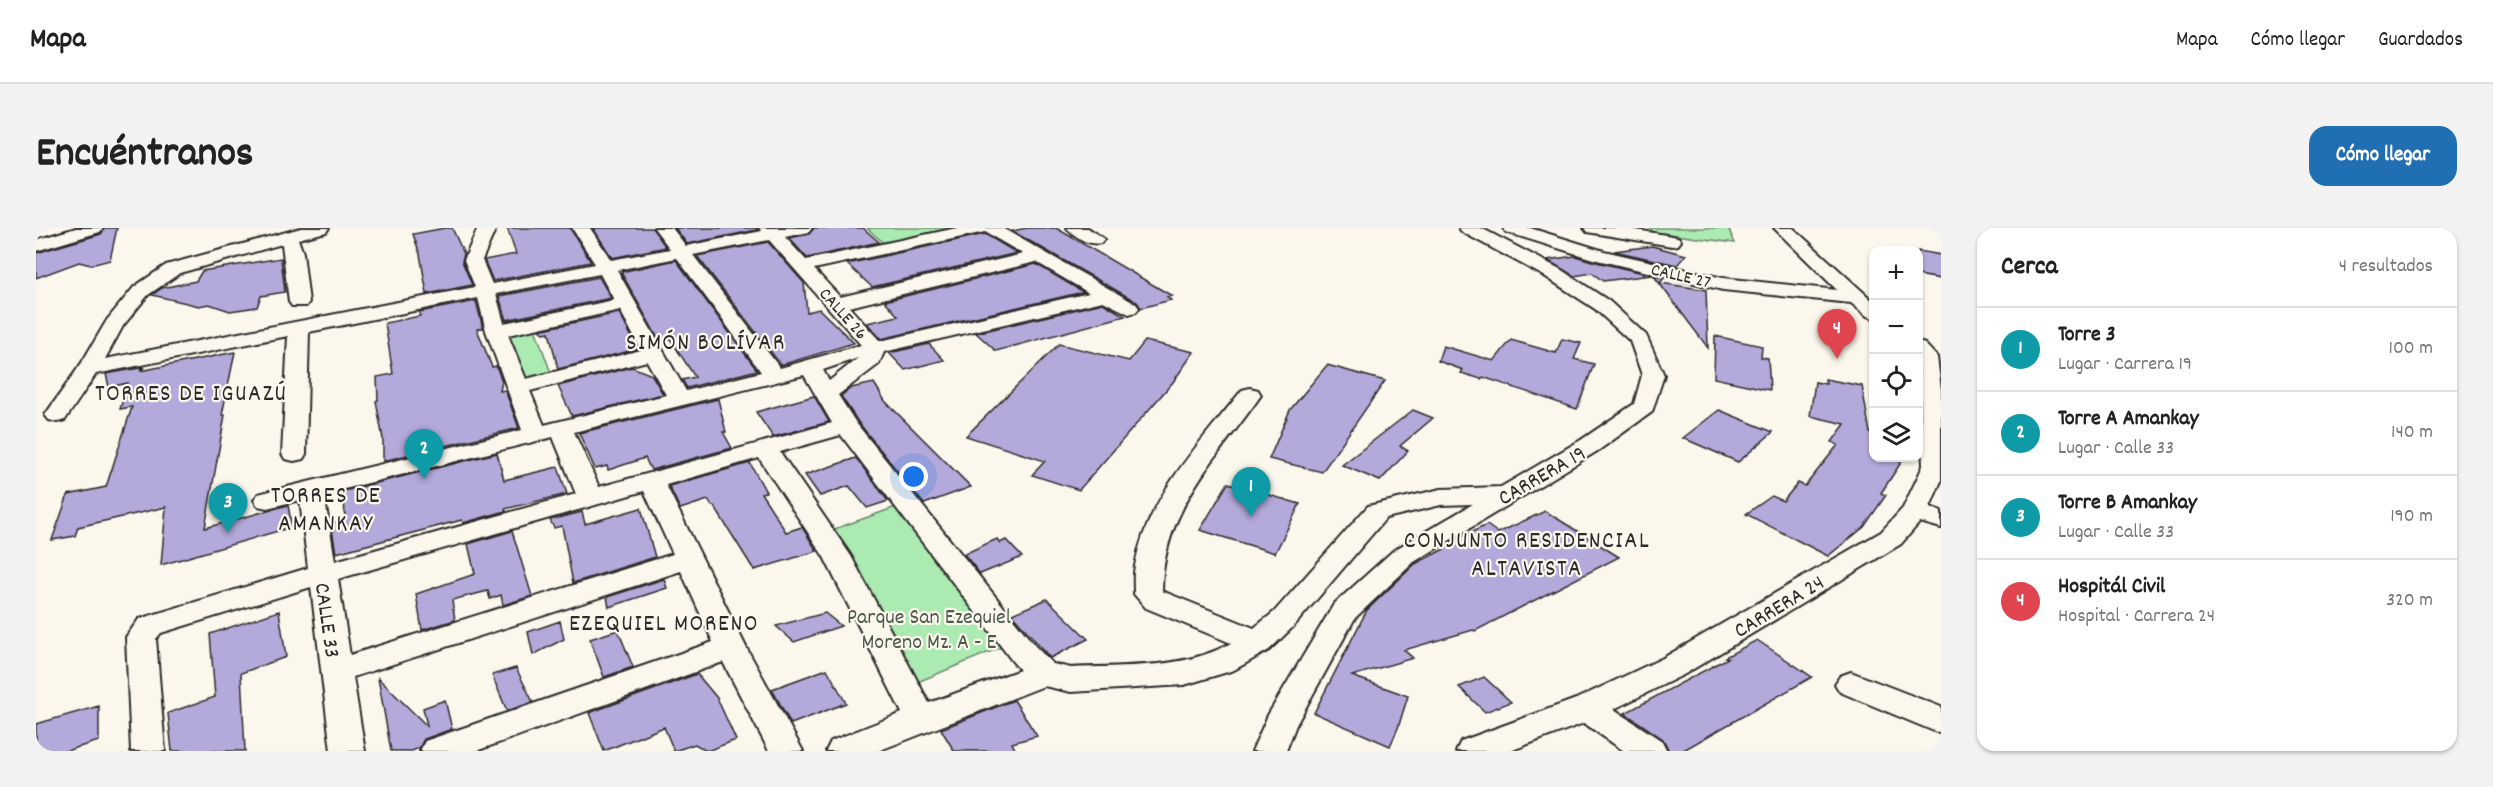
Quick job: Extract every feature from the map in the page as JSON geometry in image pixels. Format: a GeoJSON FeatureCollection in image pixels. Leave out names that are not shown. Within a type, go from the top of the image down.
{"type":"FeatureCollection","features":[{"type":"Feature","properties":{"kind":"street"},"geometry":{"type":"LineString","coordinates":[[36,246],[94,228]]}},
{"type":"Feature","properties":{"kind":"street"},"geometry":{"type":"LineString","coordinates":[[57,415],[89,369],[114,324],[141,291],[173,269],[320,228]]}},
{"type":"Feature","properties":{"kind":"street"},"geometry":{"type":"LineString","coordinates":[[487,228],[473,260],[486,292],[496,331],[536,435]]}},
{"type":"Feature","properties":{"kind":"street"},"geometry":{"type":"LineString","coordinates":[[581,228],[606,267],[679,399]]}},
{"type":"Feature","properties":{"kind":"street"},"geometry":{"type":"LineString","coordinates":[[663,228],[774,375]]}},
{"type":"Feature","properties":{"kind":"street"},"geometry":{"type":"LineString","coordinates":[[89,369],[680,253],[771,231],[802,228]]}},
{"type":"Feature","properties":{"kind":"street"},"geometry":{"type":"LineString","coordinates":[[802,266],[981,228]]}},
{"type":"Feature","properties":{"kind":"street"},"geometry":{"type":"LineString","coordinates":[[990,228],[1129,308]]}},
{"type":"Feature","properties":{"kind":"street"},"geometry":{"type":"LineString","coordinates":[[1076,228],[1095,239]]}},
{"type":"Feature","properties":{"kind":"street","name":"CARRERA 19"},"geometry":{"type":"LineString","coordinates":[[1269,751],[1280,724],[1344,611],[1404,556],[1590,445],[1644,407],[1653,375],[1639,339],[1602,305],[1552,273],[1468,228]]}},
{"type":"Feature","properties":{"kind":"street"},"geometry":{"type":"LineString","coordinates":[[1593,228],[1672,242]]}},
{"type":"Feature","properties":{"kind":"street"},"geometry":{"type":"LineString","coordinates":[[1783,228],[1869,308]]}},
{"type":"Feature","properties":{"kind":"street","name":"CALLE 27"},"geometry":{"type":"LineString","coordinates":[[1517,229],[1599,255],[1723,284],[1856,298]]}},
{"type":"Feature","properties":{"kind":"street","name":"CALLE 26"},"geometry":{"type":"LineString","coordinates":[[771,231],[875,348],[871,359],[826,394]]}},
{"type":"Feature","properties":{"kind":"street"},"geometry":{"type":"LineString","coordinates":[[289,237],[294,253],[298,302]]}},
{"type":"Feature","properties":{"kind":"street"},"geometry":{"type":"LineString","coordinates":[[836,304],[1038,256]]}},
{"type":"Feature","properties":{"kind":"street"},"geometry":{"type":"LineString","coordinates":[[267,500],[810,367],[837,357],[1105,295]]}},
{"type":"Feature","properties":{"kind":"street"},"geometry":{"type":"LineString","coordinates":[[496,331],[626,303]]}},
{"type":"Feature","properties":{"kind":"street"},"geometry":{"type":"LineString","coordinates":[[294,454],[299,327]]}},
{"type":"Feature","properties":{"kind":"street"},"geometry":{"type":"LineString","coordinates":[[517,387],[655,353]]}},
{"type":"Feature","properties":{"kind":"street","name":"CARRERA 24"},"geometry":{"type":"LineString","coordinates":[[1473,751],[1587,708],[1674,666],[1928,516],[1935,466],[1929,355]]}},
{"type":"Feature","properties":{"kind":"street"},"geometry":{"type":"LineString","coordinates":[[810,367],[846,426],[1024,654],[1043,674]]}},
{"type":"Feature","properties":{"kind":"street"},"geometry":{"type":"LineString","coordinates":[[1250,395],[1169,506],[1155,536],[1147,584],[1148,594],[1156,601],[1258,642]]}},
{"type":"Feature","properties":{"kind":"street"},"geometry":{"type":"LineString","coordinates":[[148,751],[141,637],[150,626],[322,574],[846,426]]}},
{"type":"Feature","properties":{"kind":"street"},"geometry":{"type":"LineString","coordinates":[[561,429],[591,498]]}},
{"type":"Feature","properties":{"kind":"street"},"geometry":{"type":"LineString","coordinates":[[766,450],[837,556],[921,719]]}},
{"type":"Feature","properties":{"kind":"street"},"geometry":{"type":"LineString","coordinates":[[652,481],[731,647],[786,751]]}},
{"type":"Feature","properties":{"kind":"street","name":"CALLE 33"},"geometry":{"type":"LineString","coordinates":[[311,489],[348,751]]}},
{"type":"Feature","properties":{"kind":"street"},"geometry":{"type":"LineString","coordinates":[[843,751],[921,719],[1043,674],[1071,680],[1184,673],[1223,662],[1258,642],[1284,619],[1377,512],[1441,497],[1503,495]]}},
{"type":"Feature","properties":{"kind":"street"},"geometry":{"type":"LineString","coordinates":[[336,670],[688,560]]}},
{"type":"Feature","properties":{"kind":"street"},"geometry":{"type":"LineString","coordinates":[[437,751],[731,647]]}},
{"type":"Feature","properties":{"kind":"street"},"geometry":{"type":"LineString","coordinates":[[1851,684],[1941,721]]}},
{"type":"Feature","properties":{"kind":"street"},"geometry":{"type":"LineString","coordinates":[[1587,708],[1650,751]]}},
{"type":"Feature","properties":{"kind":"green space"},"geometry":{"type":"Polygon","coordinates":[[[867,228],[976,228],[888,247],[867,228]]]}},
{"type":"Feature","properties":{"kind":"green space"},"geometry":{"type":"Polygon","coordinates":[[[1650,228],[1728,228],[1735,243],[1653,232],[1650,228]]]}},
{"type":"Feature","properties":{"kind":"green space"},"geometry":{"type":"Polygon","coordinates":[[[534,326],[551,373],[522,380],[504,333],[534,326]]]}},
{"type":"Feature","properties":{"kind":"green space","name":"Parque San Ezequiel Moreno Mz. A - E"},"geometry":{"type":"Polygon","coordinates":[[[896,507],[1002,647],[908,686],[829,531],[896,507]]]}},
{"type":"Feature","properties":{"kind":"building"},"geometry":{"type":"Polygon","coordinates":[[[105,228],[117,228],[110,260],[91,265],[79,262],[36,278],[36,253],[101,234],[105,228]]]}},
{"type":"Feature","properties":{"kind":"building"},"geometry":{"type":"Polygon","coordinates":[[[452,228],[464,254],[462,261],[472,285],[427,294],[420,254],[413,234],[452,228]]]}},
{"type":"Feature","properties":{"kind":"building"},"geometry":{"type":"Polygon","coordinates":[[[507,228],[570,228],[591,262],[493,281],[484,260],[516,254],[507,228]]]}},
{"type":"Feature","properties":{"kind":"building"},"geometry":{"type":"Polygon","coordinates":[[[593,228],[652,228],[666,247],[612,258],[593,228]]]}},
{"type":"Feature","properties":{"kind":"building"},"geometry":{"type":"Polygon","coordinates":[[[675,228],[757,228],[757,230],[687,244],[675,228]]]}},
{"type":"Feature","properties":{"kind":"building"},"geometry":{"type":"Polygon","coordinates":[[[814,228],[863,228],[879,242],[807,258],[789,238],[809,234],[814,228]]]}},
{"type":"Feature","properties":{"kind":"building"},"geometry":{"type":"Polygon","coordinates":[[[1027,228],[1056,228],[1172,296],[1167,297],[1171,300],[1141,308],[1137,302],[1012,231],[1027,228]]]}},
{"type":"Feature","properties":{"kind":"building"},"geometry":{"type":"Polygon","coordinates":[[[985,234],[1017,253],[872,287],[847,264],[985,234]]]}},
{"type":"Feature","properties":{"kind":"building"},"geometry":{"type":"Polygon","coordinates":[[[768,242],[804,283],[807,312],[819,309],[854,343],[781,365],[697,256],[768,242]]]}},
{"type":"Feature","properties":{"kind":"building"},"geometry":{"type":"Polygon","coordinates":[[[1652,246],[1686,255],[1677,265],[1614,251],[1652,246]]]}},
{"type":"Feature","properties":{"kind":"building"},"geometry":{"type":"Polygon","coordinates":[[[1923,252],[1941,255],[1941,279],[1923,276],[1923,252]]]}},
{"type":"Feature","properties":{"kind":"building"},"geometry":{"type":"Polygon","coordinates":[[[1575,256],[1652,275],[1603,281],[1592,273],[1574,276],[1547,260],[1575,256]]]}},
{"type":"Feature","properties":{"kind":"building"},"geometry":{"type":"Polygon","coordinates":[[[281,258],[285,292],[261,296],[257,307],[230,311],[209,304],[199,306],[152,295],[162,288],[196,281],[202,271],[281,258]]]}},
{"type":"Feature","properties":{"kind":"building"},"geometry":{"type":"Polygon","coordinates":[[[676,260],[757,370],[687,388],[682,380],[695,377],[669,337],[660,342],[621,272],[676,260]]]}},
{"type":"Feature","properties":{"kind":"building"},"geometry":{"type":"Polygon","coordinates":[[[1036,264],[1083,292],[881,339],[867,323],[898,316],[885,301],[1036,264]]]}},
{"type":"Feature","properties":{"kind":"building"},"geometry":{"type":"Polygon","coordinates":[[[1654,276],[1664,278],[1660,283],[1706,290],[1708,348],[1654,276]]]}},
{"type":"Feature","properties":{"kind":"building"},"geometry":{"type":"Polygon","coordinates":[[[599,277],[611,298],[506,320],[499,296],[599,277]]]}},
{"type":"Feature","properties":{"kind":"building"},"geometry":{"type":"Polygon","coordinates":[[[476,301],[483,328],[477,329],[492,367],[496,366],[502,381],[500,391],[505,390],[519,428],[383,461],[383,439],[376,401],[378,400],[377,377],[393,374],[385,323],[420,316],[419,312],[476,301]]]}},
{"type":"Feature","properties":{"kind":"building"},"geometry":{"type":"Polygon","coordinates":[[[1103,303],[1125,316],[996,351],[976,333],[1103,303]]]}},
{"type":"Feature","properties":{"kind":"building"},"geometry":{"type":"Polygon","coordinates":[[[619,313],[638,349],[558,369],[549,332],[544,333],[539,330],[619,313]]]}},
{"type":"Feature","properties":{"kind":"building"},"geometry":{"type":"Polygon","coordinates":[[[1715,336],[1762,346],[1761,357],[1768,358],[1770,390],[1714,378],[1715,336]]]}},
{"type":"Feature","properties":{"kind":"building"},"geometry":{"type":"Polygon","coordinates":[[[1562,339],[1581,343],[1574,359],[1594,364],[1577,409],[1483,377],[1481,379],[1461,373],[1463,370],[1438,361],[1443,346],[1494,361],[1511,340],[1556,353],[1562,339]]]}},
{"type":"Feature","properties":{"kind":"building"},"geometry":{"type":"Polygon","coordinates":[[[1145,341],[1194,352],[1173,382],[1079,490],[1032,475],[1045,461],[966,436],[1059,344],[1129,361],[1145,341]]]}},
{"type":"Feature","properties":{"kind":"building"},"geometry":{"type":"Polygon","coordinates":[[[929,344],[944,360],[905,370],[889,353],[929,344]]]}},
{"type":"Feature","properties":{"kind":"building"},"geometry":{"type":"Polygon","coordinates":[[[235,352],[222,415],[225,415],[205,528],[288,505],[292,527],[161,565],[166,507],[78,527],[75,536],[52,540],[68,495],[106,487],[132,407],[120,409],[128,383],[109,387],[106,374],[145,367],[140,371],[235,352]]]}},
{"type":"Feature","properties":{"kind":"building"},"geometry":{"type":"Polygon","coordinates":[[[1327,365],[1385,381],[1322,472],[1269,459],[1290,410],[1327,365]]]}},
{"type":"Feature","properties":{"kind":"building"},"geometry":{"type":"Polygon","coordinates":[[[632,367],[652,375],[663,394],[572,416],[558,386],[632,367]]]}},
{"type":"Feature","properties":{"kind":"building"},"geometry":{"type":"Polygon","coordinates":[[[1825,379],[1862,386],[1869,427],[1869,462],[1901,462],[1881,493],[1886,495],[1864,527],[1828,556],[1746,514],[1772,496],[1783,501],[1798,483],[1805,486],[1838,445],[1832,442],[1845,424],[1810,416],[1815,382],[1826,384],[1825,379]]]}},
{"type":"Feature","properties":{"kind":"building"},"geometry":{"type":"Polygon","coordinates":[[[874,383],[885,401],[971,487],[924,504],[858,422],[841,396],[851,388],[874,383]]]}},
{"type":"Feature","properties":{"kind":"building"},"geometry":{"type":"Polygon","coordinates":[[[814,396],[829,422],[773,437],[756,412],[814,396]]]}},
{"type":"Feature","properties":{"kind":"building"},"geometry":{"type":"Polygon","coordinates":[[[718,399],[726,432],[723,432],[732,448],[651,470],[645,458],[608,470],[607,466],[595,469],[579,433],[718,399]]]}},
{"type":"Feature","properties":{"kind":"building"},"geometry":{"type":"Polygon","coordinates":[[[1413,410],[1433,418],[1400,446],[1408,451],[1380,481],[1342,465],[1413,410]]]}},
{"type":"Feature","properties":{"kind":"building"},"geometry":{"type":"Polygon","coordinates":[[[1719,410],[1773,432],[1738,462],[1683,438],[1719,410]]]}},
{"type":"Feature","properties":{"kind":"building"},"geometry":{"type":"Polygon","coordinates":[[[497,453],[504,480],[558,467],[567,494],[505,509],[506,511],[463,523],[462,520],[336,553],[331,524],[345,520],[344,491],[497,453]]]}},
{"type":"Feature","properties":{"kind":"building"},"geometry":{"type":"Polygon","coordinates":[[[856,458],[888,501],[867,508],[849,486],[820,496],[805,475],[856,458]]]}},
{"type":"Feature","properties":{"kind":"building"},"geometry":{"type":"Polygon","coordinates":[[[750,463],[766,492],[761,493],[786,532],[802,527],[817,551],[754,570],[708,500],[680,509],[669,486],[750,463]]]}},
{"type":"Feature","properties":{"kind":"building"},"geometry":{"type":"Polygon","coordinates":[[[1228,483],[1300,504],[1275,553],[1200,530],[1228,483]]]}},
{"type":"Feature","properties":{"kind":"building"},"geometry":{"type":"Polygon","coordinates":[[[641,508],[655,557],[573,583],[562,526],[554,528],[550,520],[582,512],[585,524],[641,508]]]}},
{"type":"Feature","properties":{"kind":"building"},"geometry":{"type":"Polygon","coordinates":[[[1545,511],[1619,557],[1475,631],[1404,650],[1413,658],[1352,676],[1408,696],[1390,746],[1314,713],[1367,610],[1415,564],[1452,545],[1450,543],[1454,540],[1487,525],[1498,533],[1545,511]]]}},
{"type":"Feature","properties":{"kind":"building"},"geometry":{"type":"Polygon","coordinates":[[[512,531],[532,596],[503,605],[501,595],[490,599],[488,591],[452,600],[455,620],[422,630],[416,594],[475,574],[468,544],[512,531]]]}},
{"type":"Feature","properties":{"kind":"building"},"geometry":{"type":"Polygon","coordinates":[[[997,539],[1000,543],[1006,540],[1022,557],[980,574],[964,554],[997,539]]]}},
{"type":"Feature","properties":{"kind":"building"},"geometry":{"type":"Polygon","coordinates":[[[664,579],[667,588],[609,607],[607,597],[664,579]]]}},
{"type":"Feature","properties":{"kind":"building"},"geometry":{"type":"Polygon","coordinates":[[[1047,599],[1088,639],[1050,658],[1012,614],[1047,599]]]}},
{"type":"Feature","properties":{"kind":"building"},"geometry":{"type":"Polygon","coordinates":[[[279,611],[286,657],[241,673],[245,751],[172,751],[168,713],[215,697],[210,634],[279,611]]]}},
{"type":"Feature","properties":{"kind":"building"},"geometry":{"type":"Polygon","coordinates":[[[825,613],[841,626],[794,642],[776,626],[825,613]]]}},
{"type":"Feature","properties":{"kind":"building"},"geometry":{"type":"Polygon","coordinates":[[[560,621],[564,639],[533,655],[528,632],[560,621]]]}},
{"type":"Feature","properties":{"kind":"building"},"geometry":{"type":"Polygon","coordinates":[[[618,630],[633,667],[604,677],[590,639],[618,630]]]}},
{"type":"Feature","properties":{"kind":"building"},"geometry":{"type":"Polygon","coordinates":[[[1757,640],[1812,677],[1682,751],[1669,751],[1663,739],[1625,713],[1728,658],[1725,657],[1757,640]]]}},
{"type":"Feature","properties":{"kind":"building"},"geometry":{"type":"Polygon","coordinates":[[[516,668],[533,702],[507,711],[492,675],[516,668]]]}},
{"type":"Feature","properties":{"kind":"building"},"geometry":{"type":"Polygon","coordinates":[[[827,669],[846,703],[791,724],[772,689],[827,669]]]}},
{"type":"Feature","properties":{"kind":"building"},"geometry":{"type":"Polygon","coordinates":[[[697,674],[717,698],[736,740],[707,751],[695,744],[674,751],[664,727],[604,751],[589,713],[697,674]]]}},
{"type":"Feature","properties":{"kind":"building"},"geometry":{"type":"Polygon","coordinates":[[[1484,677],[1511,702],[1485,712],[1459,687],[1484,677]]]}},
{"type":"Feature","properties":{"kind":"building"},"geometry":{"type":"Polygon","coordinates":[[[378,678],[427,726],[423,708],[445,700],[452,729],[424,739],[419,748],[412,751],[391,751],[378,678]]]}},
{"type":"Feature","properties":{"kind":"building"},"geometry":{"type":"Polygon","coordinates":[[[1014,700],[1037,736],[1012,743],[1016,751],[954,751],[941,729],[1014,700]]]}},
{"type":"Feature","properties":{"kind":"building"},"geometry":{"type":"Polygon","coordinates":[[[99,706],[99,741],[66,751],[36,751],[36,724],[99,706]]]}},
{"type":"Feature","properties":{"kind":"place","name":"Hospitál Civil"},"geometry":{"type":"Point","coordinates":[1837,359]}},
{"type":"Feature","properties":{"kind":"place","name":"Torre A Amankay"},"geometry":{"type":"Point","coordinates":[424,479]}},
{"type":"Feature","properties":{"kind":"place","name":"Torre 3"},"geometry":{"type":"Point","coordinates":[1251,517]}},
{"type":"Feature","properties":{"kind":"place","name":"Torre B Amankay"},"geometry":{"type":"Point","coordinates":[228,533]}},
{"type":"Feature","properties":{"kind":"district","name":"SIMÓN BOLÍVAR"},"geometry":{"type":"Point","coordinates":[706,341]}},
{"type":"Feature","properties":{"kind":"district","name":"TORRES DE IGUAZÚ"},"geometry":{"type":"Point","coordinates":[191,392]}},
{"type":"Feature","properties":{"kind":"district","name":"TORRES DE AMANKAY"},"geometry":{"type":"Point","coordinates":[326,508]}},
{"type":"Feature","properties":{"kind":"district","name":"CONJUNTO RESIDENCIAL ALTAVISTA"},"geometry":{"type":"Point","coordinates":[1527,553]}},
{"type":"Feature","properties":{"kind":"district","name":"EZEQUIEL MORENO"},"geometry":{"type":"Point","coordinates":[664,622]}}]}
